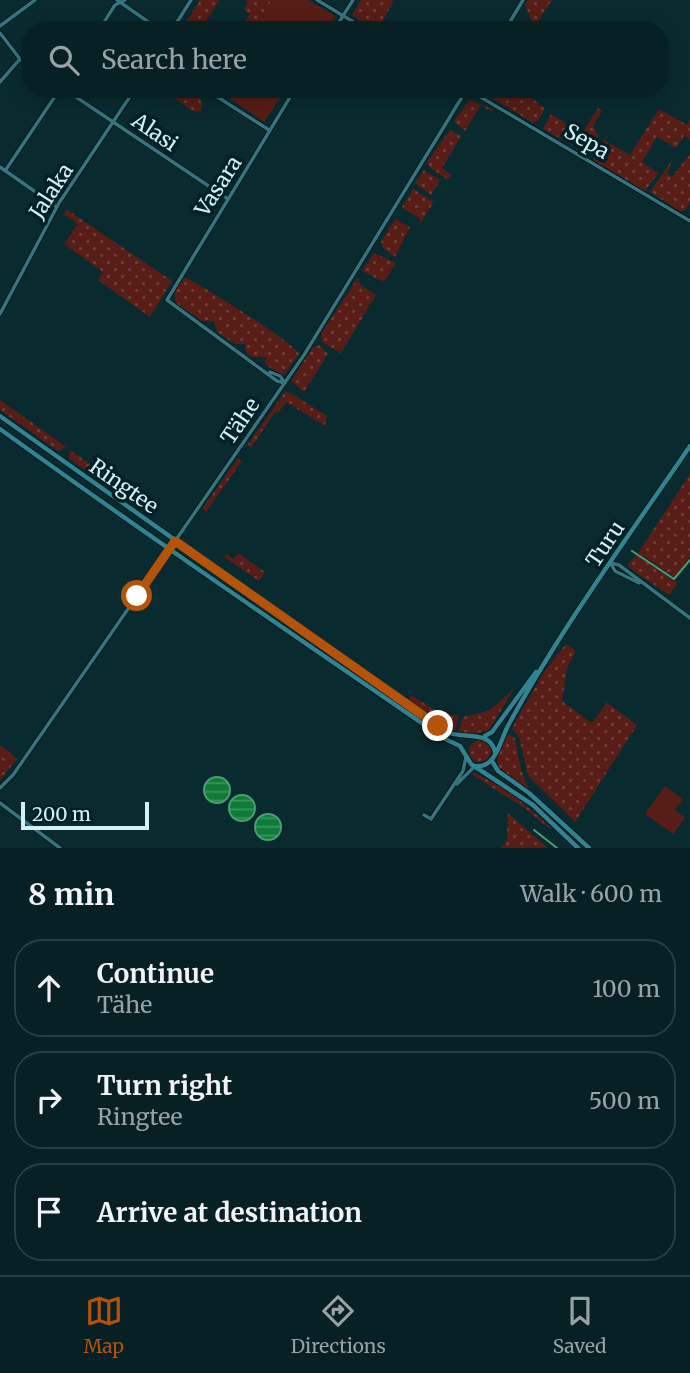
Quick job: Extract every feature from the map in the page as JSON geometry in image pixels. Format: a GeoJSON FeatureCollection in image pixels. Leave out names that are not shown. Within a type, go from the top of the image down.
{"type":"FeatureCollection","features":[{"type":"Feature","properties":{"kind":"main road","name":"Ringtee"},"geometry":{"type":"LineString","coordinates":[[0,416],[446,732],[475,737]]}},
{"type":"Feature","properties":{"kind":"main road","name":"Ringtee"},"geometry":{"type":"LineString","coordinates":[[0,429],[169,550],[293,631],[445,739],[460,746],[466,755]]}},
{"type":"Feature","properties":{"kind":"main road","name":"Turu"},"geometry":{"type":"LineString","coordinates":[[485,737],[492,732],[545,660],[690,446]]}},
{"type":"Feature","properties":{"kind":"main road","name":"Turu"},"geometry":{"type":"LineString","coordinates":[[495,752],[545,660]]}},
{"type":"Feature","properties":{"kind":"main road"},"geometry":{"type":"LineString","coordinates":[[475,766],[485,766],[492,761],[495,752],[492,742],[485,737],[475,737],[467,743],[466,755],[475,766],[520,795],[578,848]]}},
{"type":"Feature","properties":{"kind":"main road"},"geometry":{"type":"LineString","coordinates":[[492,761],[498,771],[529,793],[589,848]]}},
{"type":"Feature","properties":{"kind":"street"},"geometry":{"type":"LineString","coordinates":[[0,26],[35,0]]}},
{"type":"Feature","properties":{"kind":"street"},"geometry":{"type":"LineString","coordinates":[[178,21],[191,0]]}},
{"type":"Feature","properties":{"kind":"street"},"geometry":{"type":"LineString","coordinates":[[317,0],[353,21]]}},
{"type":"Feature","properties":{"kind":"street"},"geometry":{"type":"LineString","coordinates":[[339,21],[353,0]]}},
{"type":"Feature","properties":{"kind":"street"},"geometry":{"type":"LineString","coordinates":[[510,21],[523,0]]}},
{"type":"Feature","properties":{"kind":"street"},"geometry":{"type":"LineString","coordinates":[[106,21],[120,1],[148,21]]}},
{"type":"Feature","properties":{"kind":"street"},"geometry":{"type":"LineString","coordinates":[[0,33],[20,59],[0,82]]}},
{"type":"Feature","properties":{"kind":"street"},"geometry":{"type":"LineString","coordinates":[[5,171],[56,98]]}},
{"type":"Feature","properties":{"kind":"street","name":"Alasi"},"geometry":{"type":"LineString","coordinates":[[76,98],[229,200]]}},
{"type":"Feature","properties":{"kind":"street","name":"Jalaka"},"geometry":{"type":"LineString","coordinates":[[0,314],[57,207],[129,98]]}},
{"type":"Feature","properties":{"kind":"street"},"geometry":{"type":"LineString","coordinates":[[219,98],[269,130]]}},
{"type":"Feature","properties":{"kind":"street","name":"Vasara"},"geometry":{"type":"LineString","coordinates":[[285,383],[277,382],[265,370],[167,300],[289,98]]}},
{"type":"Feature","properties":{"kind":"street","name":"Tähe"},"geometry":{"type":"LineString","coordinates":[[0,788],[23,760],[285,383],[461,98]]}},
{"type":"Feature","properties":{"kind":"street","name":"Sepa"},"geometry":{"type":"LineString","coordinates":[[482,98],[690,221]]}},
{"type":"Feature","properties":{"kind":"street"},"geometry":{"type":"LineString","coordinates":[[0,167],[57,207]]}},
{"type":"Feature","properties":{"kind":"street"},"geometry":{"type":"LineString","coordinates":[[611,563],[619,565],[690,618]]}},
{"type":"Feature","properties":{"kind":"street"},"geometry":{"type":"LineString","coordinates":[[424,815],[431,819],[453,788],[463,771],[466,755]]}},
{"type":"Feature","properties":{"kind":"street"},"geometry":{"type":"LineString","coordinates":[[453,788],[475,766]]}},
{"type":"Feature","properties":{"kind":"street"},"geometry":{"type":"LineString","coordinates":[[0,803],[60,848]]}},
{"type":"Feature","properties":{"kind":"shaded area"},"geometry":{"type":"Polygon","coordinates":[[[200,0],[219,0],[206,21],[187,21],[200,0]]]}},
{"type":"Feature","properties":{"kind":"shaded area"},"geometry":{"type":"Polygon","coordinates":[[[246,0],[272,0],[259,21],[246,21],[250,14],[244,10],[248,3],[246,0]]]}},
{"type":"Feature","properties":{"kind":"shaded area"},"geometry":{"type":"Polygon","coordinates":[[[272,0],[308,0],[336,16],[333,21],[259,21],[272,0]]]}},
{"type":"Feature","properties":{"kind":"shaded area"},"geometry":{"type":"Polygon","coordinates":[[[361,0],[394,0],[383,21],[361,21],[352,15],[361,0]]]}},
{"type":"Feature","properties":{"kind":"shaded area"},"geometry":{"type":"Polygon","coordinates":[[[528,0],[552,0],[538,21],[532,21],[525,4],[528,0]]]}},
{"type":"Feature","properties":{"kind":"shaded area"},"geometry":{"type":"Polygon","coordinates":[[[174,98],[200,98],[203,105],[200,112],[193,111],[174,98]]]}},
{"type":"Feature","properties":{"kind":"shaded area"},"geometry":{"type":"Polygon","coordinates":[[[229,98],[280,98],[264,122],[229,98]]]}},
{"type":"Feature","properties":{"kind":"shaded area"},"geometry":{"type":"Polygon","coordinates":[[[493,98],[531,98],[545,108],[538,121],[533,123],[493,98]]]}},
{"type":"Feature","properties":{"kind":"shaded area"},"geometry":{"type":"Polygon","coordinates":[[[469,100],[493,109],[492,112],[481,105],[465,131],[454,121],[469,100]]]}},
{"type":"Feature","properties":{"kind":"shaded area"},"geometry":{"type":"Polygon","coordinates":[[[598,108],[602,111],[593,126],[598,136],[584,154],[576,149],[576,143],[598,108]]]}},
{"type":"Feature","properties":{"kind":"shaded area"},"geometry":{"type":"Polygon","coordinates":[[[659,109],[687,125],[690,120],[690,140],[684,136],[676,148],[657,137],[642,162],[658,173],[645,191],[593,160],[608,133],[605,141],[630,155],[659,109]]]}},
{"type":"Feature","properties":{"kind":"shaded area"},"geometry":{"type":"Polygon","coordinates":[[[551,114],[577,131],[570,144],[543,129],[551,114]]]}},
{"type":"Feature","properties":{"kind":"shaded area"},"geometry":{"type":"Polygon","coordinates":[[[450,130],[461,136],[442,168],[451,175],[448,180],[430,168],[427,162],[450,130]]]}},
{"type":"Feature","properties":{"kind":"shaded area"},"geometry":{"type":"Polygon","coordinates":[[[690,154],[690,203],[684,211],[680,211],[650,192],[673,159],[667,174],[672,177],[690,154]]]}},
{"type":"Feature","properties":{"kind":"shaded area"},"geometry":{"type":"Polygon","coordinates":[[[424,170],[440,180],[431,195],[415,183],[424,170]]]}},
{"type":"Feature","properties":{"kind":"shaded area"},"geometry":{"type":"Polygon","coordinates":[[[413,189],[434,202],[420,224],[420,219],[402,207],[413,189]]]}},
{"type":"Feature","properties":{"kind":"shaded area"},"geometry":{"type":"Polygon","coordinates":[[[66,209],[172,281],[150,317],[98,280],[103,272],[64,244],[78,224],[64,214],[66,209]]]}},
{"type":"Feature","properties":{"kind":"shaded area"},"geometry":{"type":"Polygon","coordinates":[[[395,219],[410,227],[395,257],[383,248],[381,242],[395,219]]]}},
{"type":"Feature","properties":{"kind":"shaded area"},"geometry":{"type":"Polygon","coordinates":[[[374,253],[396,263],[384,282],[362,271],[374,253]]]}},
{"type":"Feature","properties":{"kind":"shaded area"},"geometry":{"type":"Polygon","coordinates":[[[183,277],[246,314],[294,349],[299,354],[283,376],[265,364],[266,357],[251,357],[245,350],[246,344],[235,344],[217,332],[214,321],[202,321],[176,303],[174,292],[183,277]]]}},
{"type":"Feature","properties":{"kind":"shaded area"},"geometry":{"type":"Polygon","coordinates":[[[358,277],[360,285],[376,295],[341,353],[322,342],[321,334],[358,277]]]}},
{"type":"Feature","properties":{"kind":"shaded area"},"geometry":{"type":"Polygon","coordinates":[[[320,345],[328,354],[304,392],[291,381],[313,347],[320,345]]]}},
{"type":"Feature","properties":{"kind":"shaded area"},"geometry":{"type":"Polygon","coordinates":[[[285,392],[291,393],[327,416],[325,426],[286,402],[278,413],[275,412],[251,448],[248,444],[285,392]]]}},
{"type":"Feature","properties":{"kind":"shaded area"},"geometry":{"type":"Polygon","coordinates":[[[0,400],[66,447],[58,451],[0,410],[0,400]]]}},
{"type":"Feature","properties":{"kind":"shaded area"},"geometry":{"type":"Polygon","coordinates":[[[70,450],[94,467],[124,496],[69,459],[70,450]]]}},
{"type":"Feature","properties":{"kind":"shaded area"},"geometry":{"type":"Polygon","coordinates":[[[238,458],[242,461],[206,512],[202,509],[238,458]]]}},
{"type":"Feature","properties":{"kind":"shaded area"},"geometry":{"type":"Polygon","coordinates":[[[690,474],[690,556],[676,578],[638,553],[690,474]]]}},
{"type":"Feature","properties":{"kind":"shaded area"},"geometry":{"type":"Polygon","coordinates":[[[238,553],[265,572],[259,581],[224,557],[226,554],[234,559],[238,553]]]}},
{"type":"Feature","properties":{"kind":"shaded area"},"geometry":{"type":"Polygon","coordinates":[[[636,555],[678,583],[669,595],[632,570],[628,565],[636,555]]]}},
{"type":"Feature","properties":{"kind":"shaded area"},"geometry":{"type":"Polygon","coordinates":[[[566,644],[576,651],[567,668],[562,701],[592,723],[607,703],[637,725],[575,822],[528,776],[519,737],[512,728],[544,672],[566,644]]]}},
{"type":"Feature","properties":{"kind":"shaded area"},"geometry":{"type":"Polygon","coordinates":[[[514,689],[489,730],[470,735],[458,733],[463,717],[489,711],[514,689]]]}},
{"type":"Feature","properties":{"kind":"shaded area"},"geometry":{"type":"Polygon","coordinates":[[[410,695],[439,712],[459,716],[455,733],[410,700],[410,695]]]}},
{"type":"Feature","properties":{"kind":"shaded area"},"geometry":{"type":"Polygon","coordinates":[[[505,736],[515,738],[521,770],[529,790],[498,767],[498,754],[505,736]]]}},
{"type":"Feature","properties":{"kind":"shaded area"},"geometry":{"type":"Polygon","coordinates":[[[480,740],[488,743],[491,751],[488,759],[480,762],[472,759],[469,751],[472,743],[480,740]]]}},
{"type":"Feature","properties":{"kind":"shaded area"},"geometry":{"type":"Polygon","coordinates":[[[0,745],[17,759],[0,780],[0,745]]]}},
{"type":"Feature","properties":{"kind":"shaded area"},"geometry":{"type":"Polygon","coordinates":[[[473,772],[507,790],[551,827],[471,774],[473,772]]]}},
{"type":"Feature","properties":{"kind":"shaded area"},"geometry":{"type":"Polygon","coordinates":[[[217,777],[226,781],[230,790],[226,799],[217,803],[208,799],[204,790],[208,781],[217,777]]]}},
{"type":"Feature","properties":{"kind":"shaded area"},"geometry":{"type":"Polygon","coordinates":[[[665,786],[683,799],[675,810],[685,818],[673,834],[645,814],[665,786]]]}},
{"type":"Feature","properties":{"kind":"shaded area"},"geometry":{"type":"Polygon","coordinates":[[[242,795],[251,799],[255,808],[251,817],[242,821],[233,817],[229,808],[233,799],[242,795]]]}},
{"type":"Feature","properties":{"kind":"shaded area"},"geometry":{"type":"Polygon","coordinates":[[[508,813],[548,848],[501,848],[507,840],[508,813]]]}},
{"type":"Feature","properties":{"kind":"shaded area"},"geometry":{"type":"Polygon","coordinates":[[[268,814],[277,818],[281,827],[277,836],[268,840],[259,836],[255,827],[259,818],[268,814]]]}},
{"type":"Feature","properties":{"kind":"waterway"},"geometry":{"type":"LineString","coordinates":[[632,551],[674,579],[690,560]]}},
{"type":"Feature","properties":{"kind":"waterway"},"geometry":{"type":"LineString","coordinates":[[534,830],[557,848]]}},
{"type":"Feature","properties":{"kind":"route"},"geometry":{"type":"LineString","coordinates":[[137,596],[175,541],[438,726]]}}]}
